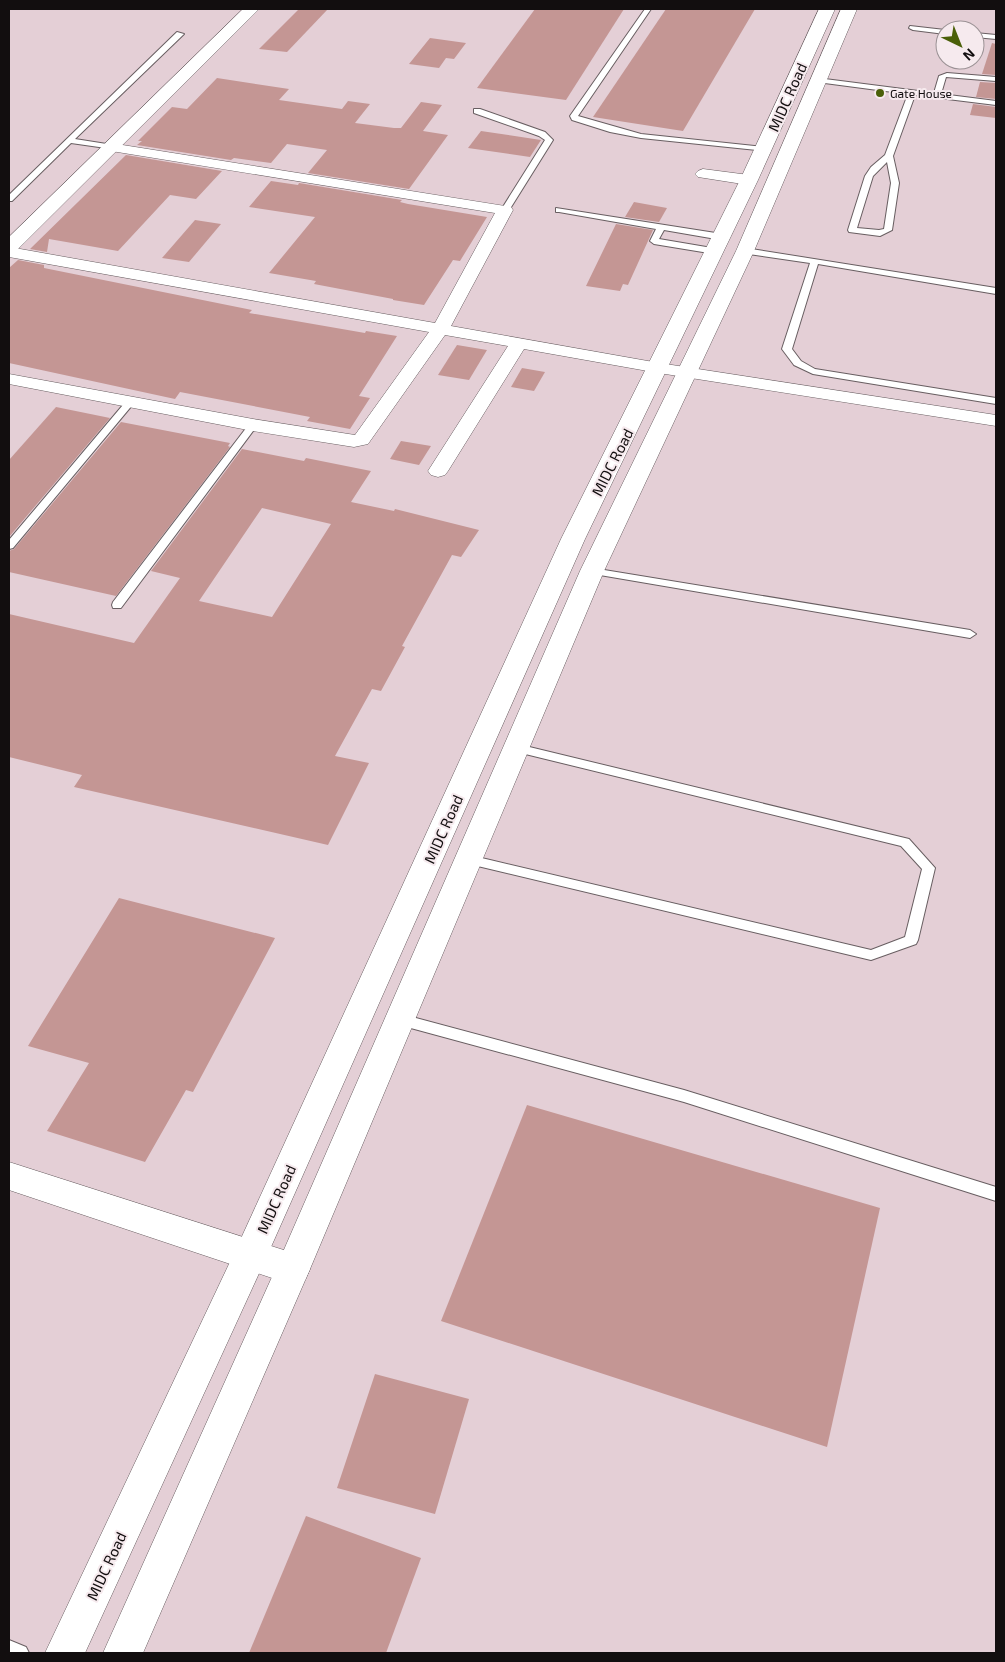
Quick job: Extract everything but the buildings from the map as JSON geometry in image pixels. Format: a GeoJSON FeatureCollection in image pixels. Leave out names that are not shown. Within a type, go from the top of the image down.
{"type":"FeatureCollection","features":[{"type":"Feature","properties":{"kind":"main road"},"geometry":{"type":"LineString","coordinates":[[9,247],[251,9]]}},
{"type":"Feature","properties":{"kind":"main road","name":"MIDC Road"},"geometry":{"type":"LineString","coordinates":[[123,1653],[294,1269],[592,571],[687,372],[749,180],[827,9]]}},
{"type":"Feature","properties":{"kind":"main road","name":"MIDC Road"},"geometry":{"type":"LineString","coordinates":[[65,1653],[250,1256],[573,539],[659,368],[817,80],[849,9]]}},
{"type":"Feature","properties":{"kind":"main road"},"geometry":{"type":"LineString","coordinates":[[9,1176],[294,1269]]}},
{"type":"Feature","properties":{"kind":"street"},"geometry":{"type":"LineString","coordinates":[[9,379],[253,425],[354,441],[361,440],[441,328],[504,210],[110,147]]}},
{"type":"Feature","properties":{"kind":"street"},"geometry":{"type":"LineString","coordinates":[[703,174],[749,180]]}},
{"type":"Feature","properties":{"kind":"street"},"geometry":{"type":"LineString","coordinates":[[9,252],[659,368],[996,421]]}},
{"type":"Feature","properties":{"kind":"street"},"geometry":{"type":"LineString","coordinates":[[438,471],[520,342]]}},
{"type":"Feature","properties":{"kind":"lane"},"geometry":{"type":"LineString","coordinates":[[648,9],[574,116],[575,118],[613,130],[641,136],[764,149]]}},
{"type":"Feature","properties":{"kind":"lane"},"geometry":{"type":"LineString","coordinates":[[913,28],[935,31]]}},
{"type":"Feature","properties":{"kind":"lane"},"geometry":{"type":"LineString","coordinates":[[9,199],[180,34]]}},
{"type":"Feature","properties":{"kind":"lane"},"geometry":{"type":"LineString","coordinates":[[937,95],[942,76],[946,74],[996,79]]}},
{"type":"Feature","properties":{"kind":"lane"},"geometry":{"type":"LineString","coordinates":[[817,80],[996,103]]}},
{"type":"Feature","properties":{"kind":"lane"},"geometry":{"type":"LineString","coordinates":[[889,156],[895,173],[895,191],[888,230],[880,234],[852,230],[869,176],[874,168],[889,156],[912,92]]}},
{"type":"Feature","properties":{"kind":"lane"},"geometry":{"type":"LineString","coordinates":[[476,111],[542,134],[549,140],[504,210]]}},
{"type":"Feature","properties":{"kind":"lane"},"geometry":{"type":"LineString","coordinates":[[71,141],[110,147]]}},
{"type":"Feature","properties":{"kind":"lane"},"geometry":{"type":"LineString","coordinates":[[558,210],[661,227],[727,246]]}},
{"type":"Feature","properties":{"kind":"lane"},"geometry":{"type":"LineString","coordinates":[[661,227],[654,241],[727,246],[996,291]]}},
{"type":"Feature","properties":{"kind":"lane"},"geometry":{"type":"LineString","coordinates":[[815,261],[788,349],[793,359],[800,366],[813,371],[996,402]]}},
{"type":"Feature","properties":{"kind":"lane"},"geometry":{"type":"LineString","coordinates":[[9,546],[131,401]]}},
{"type":"Feature","properties":{"kind":"lane"},"geometry":{"type":"LineString","coordinates":[[117,605],[253,425]]}},
{"type":"Feature","properties":{"kind":"lane"},"geometry":{"type":"LineString","coordinates":[[592,571],[970,634]]}},
{"type":"Feature","properties":{"kind":"lane"},"geometry":{"type":"LineString","coordinates":[[469,860],[871,955],[911,940],[929,868],[905,842],[518,748]]}},
{"type":"Feature","properties":{"kind":"lane"},"geometry":{"type":"LineString","coordinates":[[401,1020],[684,1096],[996,1194]]}},
{"type":"Feature","properties":{"kind":"lane"},"geometry":{"type":"LineString","coordinates":[[9,1649],[20,1653]]}},
{"type":"Feature","properties":{"kind":"shaded area"},"geometry":{"type":"Polygon","coordinates":[[[9,9],[996,9],[996,1653],[9,1653],[9,9]]]}},
{"type":"Feature","properties":{"kind":"place","name":"Gate House"},"geometry":{"type":"Point","coordinates":[880,93]}}]}
